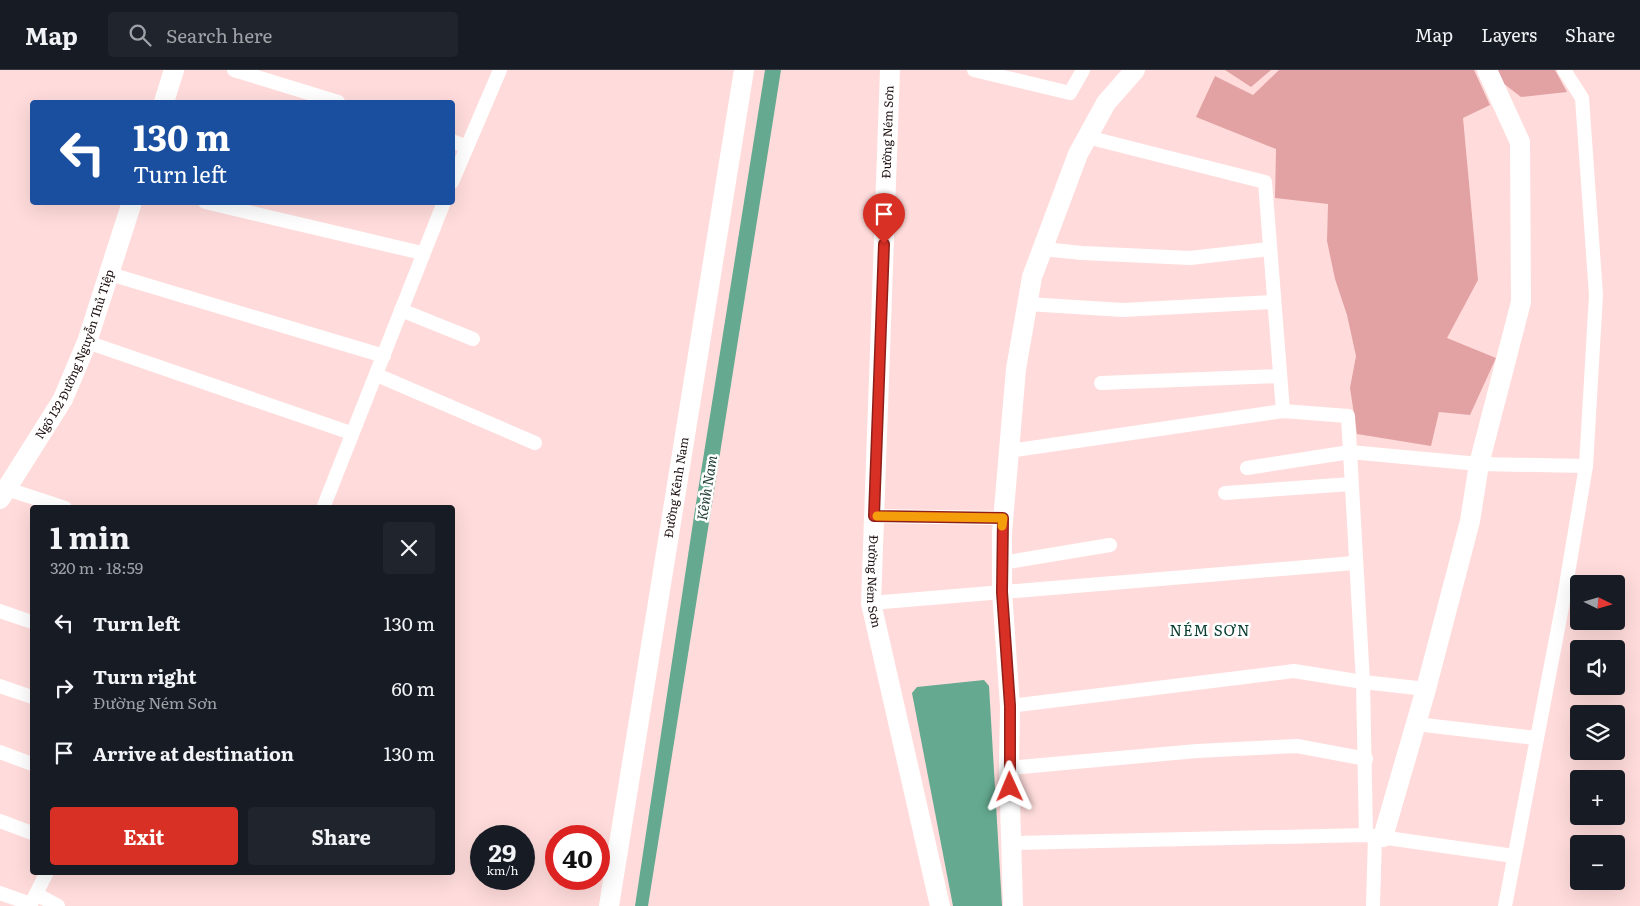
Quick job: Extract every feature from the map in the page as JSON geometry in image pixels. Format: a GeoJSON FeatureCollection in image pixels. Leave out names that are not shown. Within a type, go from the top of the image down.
{"type":"FeatureCollection","features":[{"type":"Feature","properties":{"kind":"street"},"geometry":{"type":"LineString","coordinates":[[165,100],[174,70]]}},
{"type":"Feature","properties":{"kind":"street"},"geometry":{"type":"LineString","coordinates":[[234,70],[332,100]]}},
{"type":"Feature","properties":{"kind":"street"},"geometry":{"type":"LineString","coordinates":[[455,175],[500,70]]}},
{"type":"Feature","properties":{"kind":"street","name":"Đường Kênh Nam"},"geometry":{"type":"LineString","coordinates":[[610,906],[744,70]]}},
{"type":"Feature","properties":{"kind":"street","name":"Đường Ném Sơn"},"geometry":{"type":"LineString","coordinates":[[890,70],[871,603],[940,906]]}},
{"type":"Feature","properties":{"kind":"street"},"geometry":{"type":"LineString","coordinates":[[974,70],[1070,92],[1083,70]]}},
{"type":"Feature","properties":{"kind":"street"},"geometry":{"type":"LineString","coordinates":[[1013,906],[1009,768],[1010,706],[1002,592],[1002,563],[1003,518],[1016,369],[1032,277],[1078,154],[1106,103],[1135,70]]}},
{"type":"Feature","properties":{"kind":"street"},"geometry":{"type":"LineString","coordinates":[[1375,836],[1416,724],[1426,689],[1470,521],[1479,464],[1521,302],[1520,142],[1487,70]]}},
{"type":"Feature","properties":{"kind":"street"},"geometry":{"type":"LineString","coordinates":[[1505,906],[1586,466],[1596,295],[1582,98],[1564,70]]}},
{"type":"Feature","properties":{"kind":"street"},"geometry":{"type":"LineString","coordinates":[[1087,137],[1265,182],[1283,411]]}},
{"type":"Feature","properties":{"kind":"street"},"geometry":{"type":"LineString","coordinates":[[455,143],[468,147]]}},
{"type":"Feature","properties":{"kind":"street","name":"Ngõ 132 Đường Nguyễn Thủ Tiệp"},"geometry":{"type":"LineString","coordinates":[[3,494],[63,399],[87,342],[131,205]]}},
{"type":"Feature","properties":{"kind":"street"},"geometry":{"type":"LineString","coordinates":[[218,205],[422,254]]}},
{"type":"Feature","properties":{"kind":"street"},"geometry":{"type":"LineString","coordinates":[[325,505],[351,433],[377,375],[422,254],[443,205]]}},
{"type":"Feature","properties":{"kind":"street"},"geometry":{"type":"LineString","coordinates":[[1043,248],[1082,253],[1190,258],[1269,249]]}},
{"type":"Feature","properties":{"kind":"street"},"geometry":{"type":"LineString","coordinates":[[110,274],[384,356]]}},
{"type":"Feature","properties":{"kind":"street"},"geometry":{"type":"LineString","coordinates":[[1028,304],[1122,310],[1274,302]]}},
{"type":"Feature","properties":{"kind":"street"},"geometry":{"type":"LineString","coordinates":[[401,310],[473,339]]}},
{"type":"Feature","properties":{"kind":"street"},"geometry":{"type":"LineString","coordinates":[[87,342],[351,433]]}},
{"type":"Feature","properties":{"kind":"street"},"geometry":{"type":"LineString","coordinates":[[377,375],[535,443]]}},
{"type":"Feature","properties":{"kind":"street"},"geometry":{"type":"LineString","coordinates":[[1101,383],[1280,376]]}},
{"type":"Feature","properties":{"kind":"street"},"geometry":{"type":"LineString","coordinates":[[1009,451],[1283,411],[1348,416],[1354,563],[1363,682],[1366,758],[1375,836],[1373,906]]}},
{"type":"Feature","properties":{"kind":"street"},"geometry":{"type":"LineString","coordinates":[[1247,468],[1350,452],[1479,464],[1586,466]]}},
{"type":"Feature","properties":{"kind":"street"},"geometry":{"type":"LineString","coordinates":[[1225,493],[1351,484]]}},
{"type":"Feature","properties":{"kind":"street"},"geometry":{"type":"LineString","coordinates":[[3,494],[52,505]]}},
{"type":"Feature","properties":{"kind":"street"},"geometry":{"type":"LineString","coordinates":[[874,516],[1003,518]]}},
{"type":"Feature","properties":{"kind":"street"},"geometry":{"type":"LineString","coordinates":[[1002,563],[1110,545]]}},
{"type":"Feature","properties":{"kind":"street"},"geometry":{"type":"LineString","coordinates":[[871,603],[1354,563]]}},
{"type":"Feature","properties":{"kind":"street"},"geometry":{"type":"LineString","coordinates":[[0,612],[30,621]]}},
{"type":"Feature","properties":{"kind":"street"},"geometry":{"type":"LineString","coordinates":[[1010,706],[1294,671],[1363,682],[1426,689]]}},
{"type":"Feature","properties":{"kind":"street"},"geometry":{"type":"LineString","coordinates":[[0,686],[30,696]]}},
{"type":"Feature","properties":{"kind":"street"},"geometry":{"type":"LineString","coordinates":[[1416,724],[1536,738]]}},
{"type":"Feature","properties":{"kind":"street"},"geometry":{"type":"LineString","coordinates":[[1009,768],[1197,750],[1297,746],[1366,758]]}},
{"type":"Feature","properties":{"kind":"street"},"geometry":{"type":"LineString","coordinates":[[0,752],[30,763]]}},
{"type":"Feature","properties":{"kind":"street"},"geometry":{"type":"LineString","coordinates":[[0,821],[30,832]]}},
{"type":"Feature","properties":{"kind":"street"},"geometry":{"type":"LineString","coordinates":[[1011,843],[1375,836],[1514,856]]}},
{"type":"Feature","properties":{"kind":"street"},"geometry":{"type":"LineString","coordinates":[[33,901],[46,875]]}},
{"type":"Feature","properties":{"kind":"street"},"geometry":{"type":"LineString","coordinates":[[0,893],[58,906]]}},
{"type":"Feature","properties":{"kind":"shaded area"},"geometry":{"type":"Polygon","coordinates":[[[1225,70],[1271,70],[1251,87],[1225,70]]]}},
{"type":"Feature","properties":{"kind":"shaded area"},"geometry":{"type":"Polygon","coordinates":[[[1279,70],[1474,70],[1490,105],[1463,118],[1478,280],[1447,338],[1496,358],[1470,415],[1439,412],[1431,446],[1357,434],[1350,388],[1356,356],[1347,315],[1335,279],[1327,241],[1328,204],[1275,198],[1276,149],[1196,117],[1215,76],[1253,95],[1279,70]]]}},
{"type":"Feature","properties":{"kind":"shaded area"},"geometry":{"type":"Polygon","coordinates":[[[1486,70],[1555,70],[1567,92],[1521,97],[1486,70]]]}},
{"type":"Feature","properties":{"kind":"water","name":"Kênh Nam"},"geometry":{"type":"Polygon","coordinates":[[[765,70],[781,70],[648,906],[635,906],[694,516],[765,70]]]}},
{"type":"Feature","properties":{"kind":"water"},"geometry":{"type":"Polygon","coordinates":[[[984,680],[989,686],[1002,906],[953,906],[912,693],[917,687],[984,680]]]}},
{"type":"Feature","properties":{"kind":"slow traffic"},"geometry":{"type":"LineString","coordinates":[[877,516],[1003,518],[1002,526]]}},
{"type":"Feature","properties":{"kind":"district","name":"NÉM SƠN"},"geometry":{"type":"Point","coordinates":[1210,631]}},
{"type":"Feature","properties":{"kind":"route"},"geometry":{"type":"LineString","coordinates":[[884,244],[874,516],[1003,518],[1002,592],[1010,706],[1010,787]]}}]}
